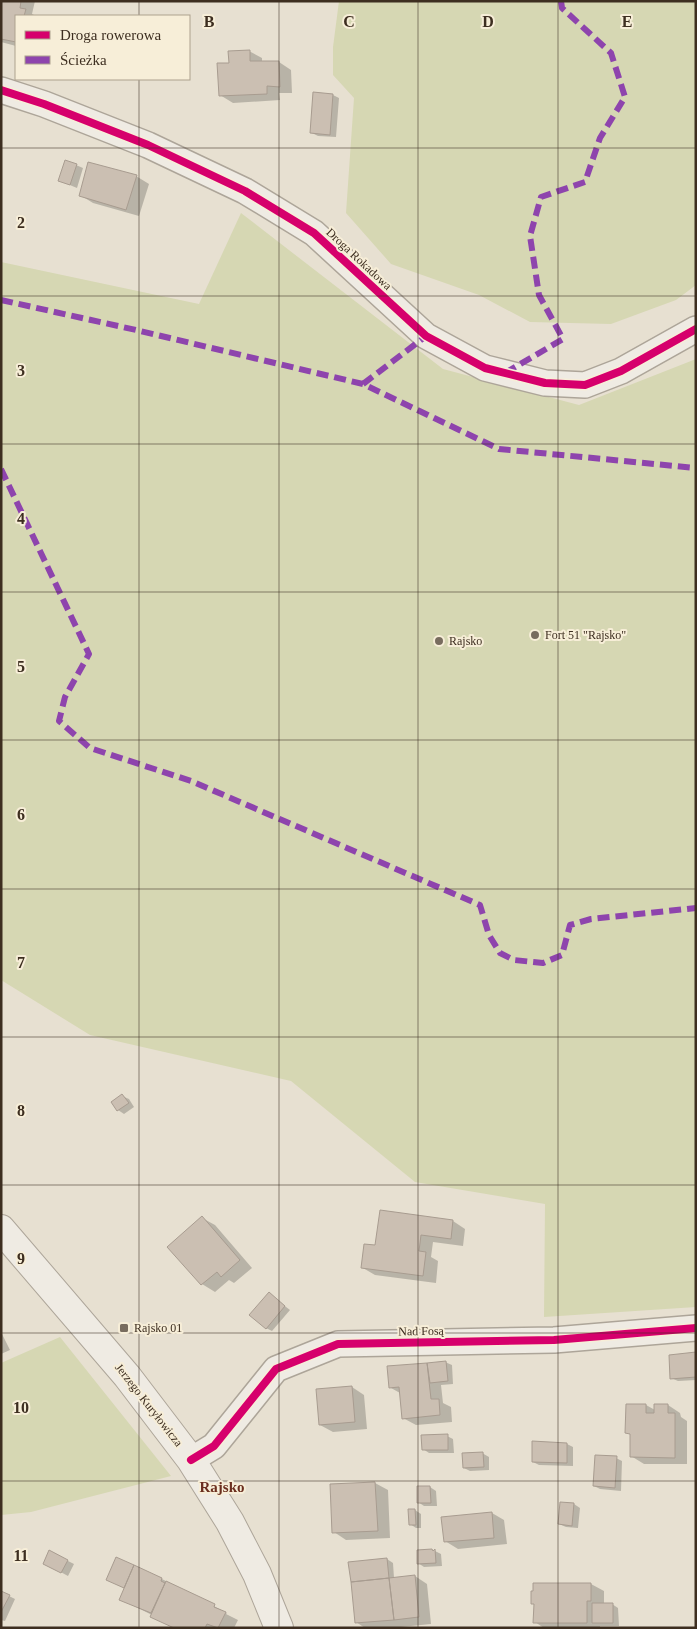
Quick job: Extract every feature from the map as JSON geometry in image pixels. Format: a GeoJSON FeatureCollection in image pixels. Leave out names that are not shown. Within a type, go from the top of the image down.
{"type":"FeatureCollection","features":[{"type":"Feature","properties":{"kind":"street","name":"Droga Rokadowa"},"geometry":{"type":"LineString","coordinates":[[1,90],[44,104],[148,144],[245,190],[314,233],[426,336],[485,368],[545,383],[585,385],[621,371],[696,329]]}},
{"type":"Feature","properties":{"kind":"street","name":"Jerzego Kuryłowicza"},"geometry":{"type":"LineString","coordinates":[[1,1229],[127,1376],[191,1460],[257,1574],[279,1628]]}},
{"type":"Feature","properties":{"kind":"street","name":"Nad Fosą"},"geometry":{"type":"LineString","coordinates":[[191,1460],[214,1446],[276,1369],[338,1344],[554,1340],[696,1328]]}},
{"type":"Feature","properties":{"kind":"green space"},"geometry":{"type":"Polygon","coordinates":[[[339,1],[696,1],[696,285],[676,300],[611,324],[530,322],[479,295],[391,264],[346,213],[354,98],[333,75],[333,47],[339,1]]]}},
{"type":"Feature","properties":{"kind":"green space"},"geometry":{"type":"Polygon","coordinates":[[[241,213],[443,369],[579,405],[696,359],[696,1307],[544,1317],[545,1204],[415,1182],[291,1081],[90,1035],[1,980],[1,262],[199,304],[241,213]]]}},
{"type":"Feature","properties":{"kind":"green space"},"geometry":{"type":"Polygon","coordinates":[[[60,1337],[171,1476],[31,1512],[1,1515],[1,1363],[60,1337]]]}},
{"type":"Feature","properties":{"kind":"building"},"geometry":{"type":"Polygon","coordinates":[[[1,1],[21,1],[20,8],[26,9],[24,15],[15,15],[15,42],[1,39],[1,1]]]}},
{"type":"Feature","properties":{"kind":"building"},"geometry":{"type":"Polygon","coordinates":[[[250,50],[250,61],[279,61],[280,87],[267,86],[267,94],[219,96],[217,63],[229,63],[228,51],[250,50]]]}},
{"type":"Feature","properties":{"kind":"building"},"geometry":{"type":"Polygon","coordinates":[[[313,92],[333,94],[330,135],[310,133],[313,92]]]}},
{"type":"Feature","properties":{"kind":"building"},"geometry":{"type":"Polygon","coordinates":[[[65,160],[77,164],[70,185],[58,181],[65,160]]]}},
{"type":"Feature","properties":{"kind":"building"},"geometry":{"type":"Polygon","coordinates":[[[88,162],[137,175],[126,210],[79,196],[88,162]]]}},
{"type":"Feature","properties":{"kind":"building"},"geometry":{"type":"Polygon","coordinates":[[[122,1094],[129,1103],[117,1111],[111,1102],[122,1094]]]}},
{"type":"Feature","properties":{"kind":"building"},"geometry":{"type":"Polygon","coordinates":[[[380,1210],[453,1220],[451,1239],[421,1235],[419,1251],[426,1252],[423,1276],[361,1268],[364,1244],[375,1245],[380,1210]]]}},
{"type":"Feature","properties":{"kind":"building"},"geometry":{"type":"Polygon","coordinates":[[[202,1216],[240,1260],[221,1277],[217,1272],[201,1285],[167,1247],[202,1216]]]}},
{"type":"Feature","properties":{"kind":"building"},"geometry":{"type":"Polygon","coordinates":[[[269,1292],[285,1306],[266,1329],[249,1315],[269,1292]]]}},
{"type":"Feature","properties":{"kind":"building"},"geometry":{"type":"Polygon","coordinates":[[[696,1352],[696,1377],[670,1379],[669,1355],[696,1352]]]}},
{"type":"Feature","properties":{"kind":"building"},"geometry":{"type":"Polygon","coordinates":[[[446,1361],[448,1381],[430,1383],[427,1363],[446,1361]]]}},
{"type":"Feature","properties":{"kind":"building"},"geometry":{"type":"Polygon","coordinates":[[[427,1363],[431,1399],[439,1399],[440,1415],[402,1419],[399,1387],[389,1388],[387,1366],[427,1363]]]}},
{"type":"Feature","properties":{"kind":"building"},"geometry":{"type":"Polygon","coordinates":[[[352,1386],[355,1422],[319,1425],[316,1389],[352,1386]]]}},
{"type":"Feature","properties":{"kind":"building"},"geometry":{"type":"Polygon","coordinates":[[[626,1404],[646,1404],[646,1413],[654,1413],[654,1404],[668,1404],[668,1413],[675,1413],[675,1458],[630,1457],[630,1434],[625,1433],[626,1404]]]}},
{"type":"Feature","properties":{"kind":"building"},"geometry":{"type":"Polygon","coordinates":[[[448,1434],[448,1450],[422,1450],[421,1435],[448,1434]]]}},
{"type":"Feature","properties":{"kind":"building"},"geometry":{"type":"Polygon","coordinates":[[[532,1441],[567,1443],[567,1463],[532,1462],[532,1441]]]}},
{"type":"Feature","properties":{"kind":"building"},"geometry":{"type":"Polygon","coordinates":[[[483,1452],[484,1467],[463,1468],[462,1453],[483,1452]]]}},
{"type":"Feature","properties":{"kind":"building"},"geometry":{"type":"Polygon","coordinates":[[[595,1455],[617,1456],[615,1488],[593,1486],[595,1455]]]}},
{"type":"Feature","properties":{"kind":"building"},"geometry":{"type":"Polygon","coordinates":[[[375,1482],[378,1531],[332,1533],[330,1484],[375,1482]]]}},
{"type":"Feature","properties":{"kind":"building"},"geometry":{"type":"Polygon","coordinates":[[[417,1486],[430,1486],[431,1503],[417,1503],[417,1486]]]}},
{"type":"Feature","properties":{"kind":"building"},"geometry":{"type":"Polygon","coordinates":[[[560,1502],[574,1503],[572,1526],[558,1524],[560,1502]]]}},
{"type":"Feature","properties":{"kind":"building"},"geometry":{"type":"Polygon","coordinates":[[[408,1509],[415,1509],[416,1525],[409,1525],[408,1509]]]}},
{"type":"Feature","properties":{"kind":"building"},"geometry":{"type":"Polygon","coordinates":[[[492,1512],[494,1538],[444,1542],[441,1517],[492,1512]]]}},
{"type":"Feature","properties":{"kind":"building"},"geometry":{"type":"Polygon","coordinates":[[[432,1549],[433,1551],[435,1549],[436,1563],[417,1564],[417,1550],[432,1549]]]}},
{"type":"Feature","properties":{"kind":"building"},"geometry":{"type":"Polygon","coordinates":[[[49,1550],[68,1560],[61,1573],[43,1564],[49,1550]]]}},
{"type":"Feature","properties":{"kind":"building"},"geometry":{"type":"Polygon","coordinates":[[[116,1557],[134,1565],[124,1588],[106,1580],[116,1557]]]}},
{"type":"Feature","properties":{"kind":"building"},"geometry":{"type":"Polygon","coordinates":[[[387,1558],[389,1578],[351,1582],[348,1562],[387,1558]]]}},
{"type":"Feature","properties":{"kind":"building"},"geometry":{"type":"Polygon","coordinates":[[[134,1565],[162,1578],[161,1581],[165,1583],[151,1613],[119,1600],[134,1565]]]}},
{"type":"Feature","properties":{"kind":"building"},"geometry":{"type":"Polygon","coordinates":[[[415,1575],[419,1617],[394,1620],[389,1578],[415,1575]]]}},
{"type":"Feature","properties":{"kind":"building"},"geometry":{"type":"Polygon","coordinates":[[[389,1578],[394,1620],[355,1623],[351,1582],[389,1578]]]}},
{"type":"Feature","properties":{"kind":"building"},"geometry":{"type":"Polygon","coordinates":[[[166,1581],[215,1604],[214,1607],[226,1612],[218,1628],[207,1624],[205,1628],[174,1628],[150,1617],[166,1581]]]}},
{"type":"Feature","properties":{"kind":"building"},"geometry":{"type":"Polygon","coordinates":[[[533,1583],[591,1583],[591,1601],[587,1601],[587,1623],[533,1623],[534,1604],[531,1604],[531,1591],[533,1591],[533,1583]]]}},
{"type":"Feature","properties":{"kind":"building"},"geometry":{"type":"Polygon","coordinates":[[[1,1591],[10,1595],[1,1612],[1,1591]]]}},
{"type":"Feature","properties":{"kind":"building"},"geometry":{"type":"Polygon","coordinates":[[[592,1603],[613,1603],[613,1623],[592,1623],[592,1603]]]}},
{"type":"Feature","properties":{"kind":"marked path"},"geometry":{"type":"LineString","coordinates":[[505,373],[563,339],[539,295],[530,236],[541,197],[585,182],[600,138],[625,97],[611,53],[562,8],[561,1]]}},
{"type":"Feature","properties":{"kind":"marked path"},"geometry":{"type":"LineString","coordinates":[[1,300],[363,384],[499,449],[696,468]]}},
{"type":"Feature","properties":{"kind":"marked path"},"geometry":{"type":"LineString","coordinates":[[363,384],[426,336]]}},
{"type":"Feature","properties":{"kind":"marked path"},"geometry":{"type":"LineString","coordinates":[[1,469],[89,654],[65,697],[59,721],[90,748],[191,781],[480,905],[489,935],[500,953],[514,960],[543,963],[562,955],[570,925],[591,919],[696,908]]}},
{"type":"Feature","properties":{"kind":"cycle path"},"geometry":{"type":"LineString","coordinates":[[1,90],[44,104],[148,145],[245,191],[314,233],[426,336],[485,368],[545,383],[585,385],[621,371],[696,329]]}},
{"type":"Feature","properties":{"kind":"cycle path"},"geometry":{"type":"LineString","coordinates":[[191,1460],[214,1446],[276,1369],[338,1344],[554,1340],[696,1328]]}},
{"type":"Feature","properties":{"kind":"place","name":"Fort 51 \"Rajsko\""},"geometry":{"type":"Point","coordinates":[535,635]}},
{"type":"Feature","properties":{"kind":"place","name":"Rajsko"},"geometry":{"type":"Point","coordinates":[439,641]}},
{"type":"Feature","properties":{"kind":"place","name":"Rajsko 01"},"geometry":{"type":"Point","coordinates":[124,1328]}},
{"type":"Feature","properties":{"kind":"district","name":"Rajsko"},"geometry":{"type":"Point","coordinates":[222,1487]}}]}
